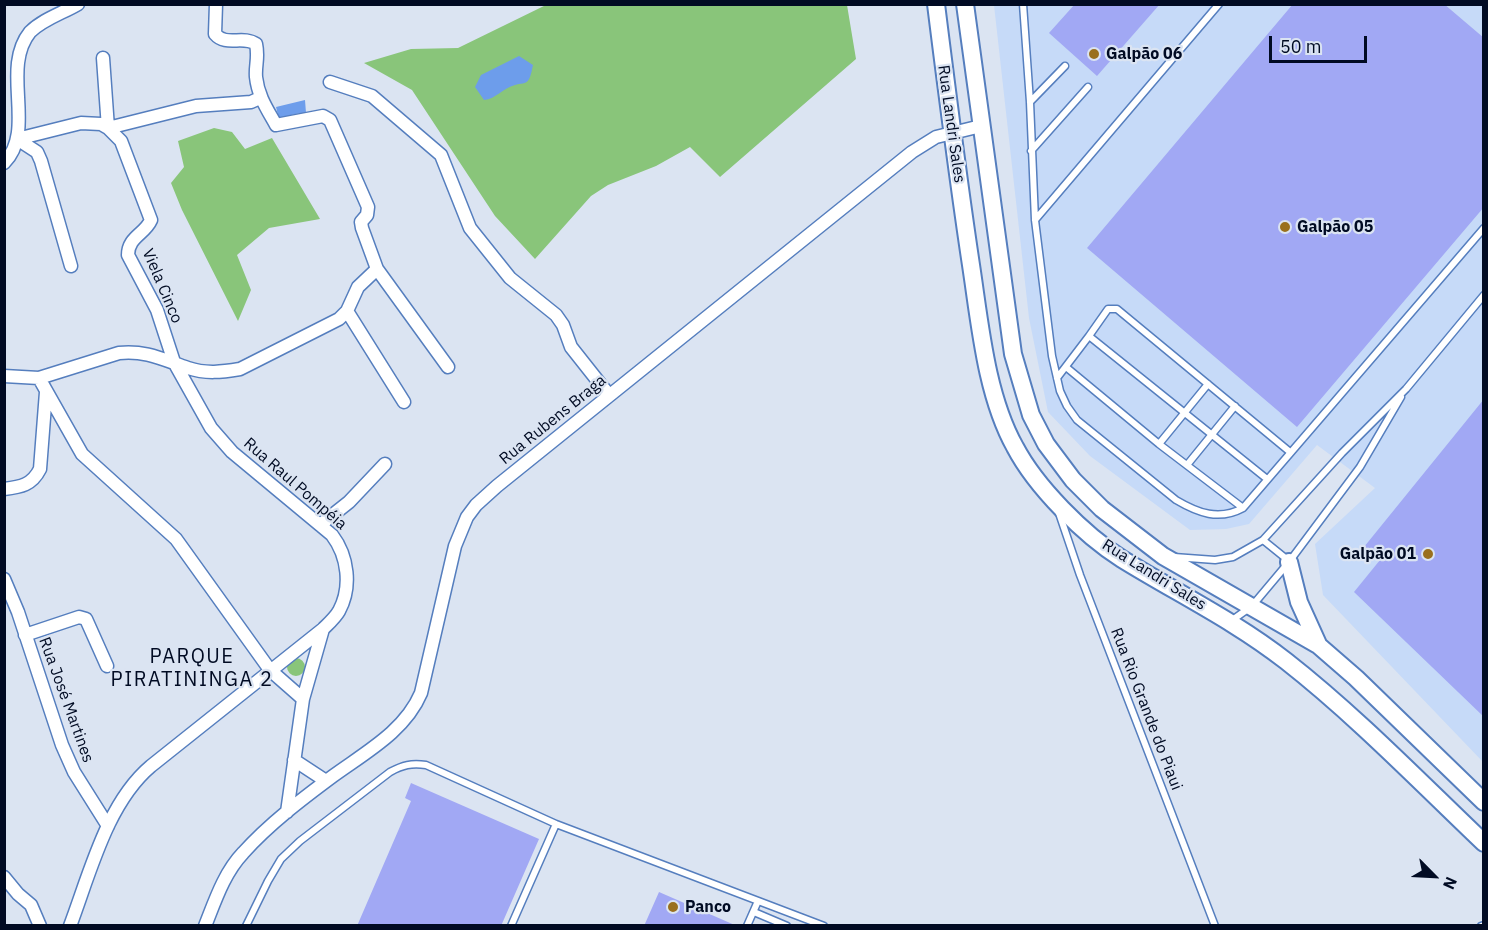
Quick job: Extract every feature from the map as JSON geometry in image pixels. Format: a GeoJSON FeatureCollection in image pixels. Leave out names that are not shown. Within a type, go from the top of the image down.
{"type":"FeatureCollection","features":[{"type":"Feature","properties":{"kind":"street"},"geometry":{"type":"LineString","coordinates":[[4,163],[14,150],[17,139],[15,67],[22,42],[40,24],[78,4]]}},
{"type":"Feature","properties":{"kind":"street"},"geometry":{"type":"LineString","coordinates":[[216,4],[214,34],[219,39],[251,41],[256,44],[258,57],[256,75],[260,98],[276,125],[323,116],[330,120],[368,207],[367,215],[361,222],[377,269],[448,367]]}},
{"type":"Feature","properties":{"kind":"street","name":"Rua Landri Sales"},"geometry":{"type":"LineString","coordinates":[[936,4],[951,132],[982,339],[995,396],[1005,426],[1029,470],[1055,501],[1120,558],[1230,621],[1285,660],[1484,843]]}},
{"type":"Feature","properties":{"kind":"street","name":"Rua Landri Sales"},"geometry":{"type":"LineString","coordinates":[[965,4],[1013,354],[1030,415],[1046,444],[1073,480],[1111,516],[1163,556],[1318,645],[1356,678],[1484,802]]}},
{"type":"Feature","properties":{"kind":"street"},"geometry":{"type":"LineString","coordinates":[[103,58],[108,128]]}},
{"type":"Feature","properties":{"kind":"street"},"geometry":{"type":"LineString","coordinates":[[330,82],[372,96],[441,155],[470,228],[510,278],[556,315],[563,325],[571,347],[609,396]]}},
{"type":"Feature","properties":{"kind":"street"},"geometry":{"type":"LineString","coordinates":[[17,139],[81,123],[101,124],[108,128],[196,106],[251,102],[260,98]]}},
{"type":"Feature","properties":{"kind":"street","name":"Rua Rubens Braga"},"geometry":{"type":"LineString","coordinates":[[205,926],[236,860],[287,812],[400,727],[416,705],[422,693],[454,546],[467,517],[476,505],[912,152],[930,140],[951,132],[981,126]]}},
{"type":"Feature","properties":{"kind":"street","name":"Viela Cinco"},"geometry":{"type":"LineString","coordinates":[[108,128],[121,141],[151,220],[132,241],[128,255],[157,310],[174,362]]}},
{"type":"Feature","properties":{"kind":"street"},"geometry":{"type":"LineString","coordinates":[[17,139],[37,152],[41,161],[71,266]]}},
{"type":"Feature","properties":{"kind":"street"},"geometry":{"type":"LineString","coordinates":[[4,376],[39,378],[119,353],[133,352],[146,353],[201,371],[224,372],[240,369],[330,325],[347,311],[358,287],[377,269]]}},
{"type":"Feature","properties":{"kind":"street"},"geometry":{"type":"LineString","coordinates":[[347,311],[404,402]]}},
{"type":"Feature","properties":{"kind":"street","name":"Rua Raul Pompéia"},"geometry":{"type":"LineString","coordinates":[[70,926],[108,826],[141,774],[323,629],[337,614],[346,589],[347,576],[340,546],[332,535],[232,452],[211,428],[174,362]]}},
{"type":"Feature","properties":{"kind":"street"},"geometry":{"type":"LineString","coordinates":[[39,378],[82,454],[176,539],[270,670],[303,699]]}},
{"type":"Feature","properties":{"kind":"street"},"geometry":{"type":"LineString","coordinates":[[4,489],[29,484],[40,469],[46,391]]}},
{"type":"Feature","properties":{"kind":"street"},"geometry":{"type":"LineString","coordinates":[[320,525],[349,502],[385,464]]}},
{"type":"Feature","properties":{"kind":"street"},"geometry":{"type":"LineString","coordinates":[[1289,562],[1299,602],[1318,645]]}},
{"type":"Feature","properties":{"kind":"street","name":"Rua José Martines"},"geometry":{"type":"LineString","coordinates":[[4,579],[62,745],[74,772],[108,826]]}},
{"type":"Feature","properties":{"kind":"street"},"geometry":{"type":"LineString","coordinates":[[25,635],[79,617],[86,619],[108,666]]}},
{"type":"Feature","properties":{"kind":"street"},"geometry":{"type":"LineString","coordinates":[[287,812],[303,699],[323,629]]}},
{"type":"Feature","properties":{"kind":"street"},"geometry":{"type":"LineString","coordinates":[[294,760],[326,781]]}},
{"type":"Feature","properties":{"kind":"street"},"geometry":{"type":"LineString","coordinates":[[4,877],[31,905],[40,926]]}},
{"type":"Feature","properties":{"kind":"lane"},"geometry":{"type":"LineString","coordinates":[[1023,4],[1035,220],[1057,378],[1067,406],[1077,420],[1176,500],[1195,510],[1216,516],[1231,514],[1243,508],[1484,228]]}},
{"type":"Feature","properties":{"kind":"lane"},"geometry":{"type":"LineString","coordinates":[[1035,220],[1218,4]]}},
{"type":"Feature","properties":{"kind":"lane"},"geometry":{"type":"LineString","coordinates":[[1030,102],[1065,66]]}},
{"type":"Feature","properties":{"kind":"lane"},"geometry":{"type":"LineString","coordinates":[[1031,150],[1088,87]]}},
{"type":"Feature","properties":{"kind":"lane"},"geometry":{"type":"LineString","coordinates":[[1148,573],[1163,556],[1215,560],[1233,557],[1263,540],[1342,453],[1406,389],[1484,295]]}},
{"type":"Feature","properties":{"kind":"lane"},"geometry":{"type":"LineString","coordinates":[[1057,378],[1108,309],[1117,309],[1290,452]]}},
{"type":"Feature","properties":{"kind":"lane"},"geometry":{"type":"LineString","coordinates":[[1089,336],[1267,479]]}},
{"type":"Feature","properties":{"kind":"lane"},"geometry":{"type":"LineString","coordinates":[[1066,367],[1159,444],[1243,508]]}},
{"type":"Feature","properties":{"kind":"lane"},"geometry":{"type":"LineString","coordinates":[[1159,444],[1208,384]]}},
{"type":"Feature","properties":{"kind":"lane"},"geometry":{"type":"LineString","coordinates":[[1230,621],[1252,606],[1289,562],[1360,467],[1406,389]]}},
{"type":"Feature","properties":{"kind":"lane"},"geometry":{"type":"LineString","coordinates":[[1186,465],[1235,406]]}},
{"type":"Feature","properties":{"kind":"lane","name":"Rua Rio Grande do Piaui"},"geometry":{"type":"LineString","coordinates":[[1055,501],[1080,575],[1215,926]]}},
{"type":"Feature","properties":{"kind":"lane"},"geometry":{"type":"LineString","coordinates":[[1263,540],[1289,562]]}},
{"type":"Feature","properties":{"kind":"lane"},"geometry":{"type":"LineString","coordinates":[[246,926],[281,859],[300,841],[390,772],[414,763],[426,765],[556,824],[824,926]]}},
{"type":"Feature","properties":{"kind":"lane"},"geometry":{"type":"LineString","coordinates":[[511,926],[556,824]]}},
{"type":"Feature","properties":{"kind":"lane"},"geometry":{"type":"LineString","coordinates":[[747,926],[758,901]]}},
{"type":"Feature","properties":{"kind":"lane"},"geometry":{"type":"LineString","coordinates":[[754,912],[787,926]]}},
{"type":"Feature","properties":{"kind":"shaded area"},"geometry":{"type":"Polygon","coordinates":[[[994,5],[1483,5],[1483,762],[1323,595],[1315,544],[1375,488],[1317,445],[1249,524],[1226,529],[1190,530],[1090,456],[1048,412],[1029,318],[994,5]]]}},
{"type":"Feature","properties":{"kind":"green space"},"geometry":{"type":"Polygon","coordinates":[[[548,4],[847,5],[856,59],[720,177],[690,147],[656,166],[608,185],[591,196],[535,259],[495,216],[412,90],[364,63],[411,49],[458,48],[548,4]]]}},
{"type":"Feature","properties":{"kind":"green space"},"geometry":{"type":"Polygon","coordinates":[[[214,128],[232,132],[245,149],[272,138],[320,219],[269,228],[237,255],[251,290],[238,321],[182,210],[171,183],[184,167],[178,141],[214,128]]]}},
{"type":"Feature","properties":{"kind":"green space"},"geometry":{"type":"Polygon","coordinates":[[[296,658],[302,661],[305,667],[302,673],[296,676],[290,673],[287,667],[290,661],[296,658]]]}},
{"type":"Feature","properties":{"kind":"water"},"geometry":{"type":"Polygon","coordinates":[[[519,56],[533,65],[528,81],[511,86],[492,98],[484,100],[475,87],[481,75],[519,56]]]}},
{"type":"Feature","properties":{"kind":"water"},"geometry":{"type":"Polygon","coordinates":[[[305,100],[306,113],[279,119],[276,107],[305,100]]]}},
{"type":"Feature","properties":{"kind":"building","name":"Galpão 06"},"geometry":{"type":"Polygon","coordinates":[[[1075,4],[1160,4],[1097,76],[1049,33],[1075,4]]]}},
{"type":"Feature","properties":{"kind":"building","name":"Galpão 05"},"geometry":{"type":"Polygon","coordinates":[[[1293,4],[1444,4],[1484,38],[1484,207],[1297,427],[1087,248],[1293,4]]]}},
{"type":"Feature","properties":{"kind":"building","name":"Galpão 01"},"geometry":{"type":"Polygon","coordinates":[[[1484,399],[1484,717],[1354,592],[1380,560],[1364,547],[1484,399]]]}},
{"type":"Feature","properties":{"kind":"building"},"geometry":{"type":"Polygon","coordinates":[[[411,783],[539,839],[501,926],[357,926],[411,801],[405,798],[411,783]]]}},
{"type":"Feature","properties":{"kind":"building","name":"Panco"},"geometry":{"type":"Polygon","coordinates":[[[659,892],[737,926],[644,926],[659,892]]]}},
{"type":"Feature","properties":{"kind":"place","name":"Galpão 06"},"geometry":{"type":"Point","coordinates":[1094,54]}},
{"type":"Feature","properties":{"kind":"place","name":"Galpão 05"},"geometry":{"type":"Point","coordinates":[1285,227]}},
{"type":"Feature","properties":{"kind":"place","name":"Galpão 01"},"geometry":{"type":"Point","coordinates":[1428,554]}},
{"type":"Feature","properties":{"kind":"place","name":"Panco"},"geometry":{"type":"Point","coordinates":[673,907]}},
{"type":"Feature","properties":{"kind":"district","name":"PARQUE PIRATININGA 2"},"geometry":{"type":"Point","coordinates":[192,668]}}]}
